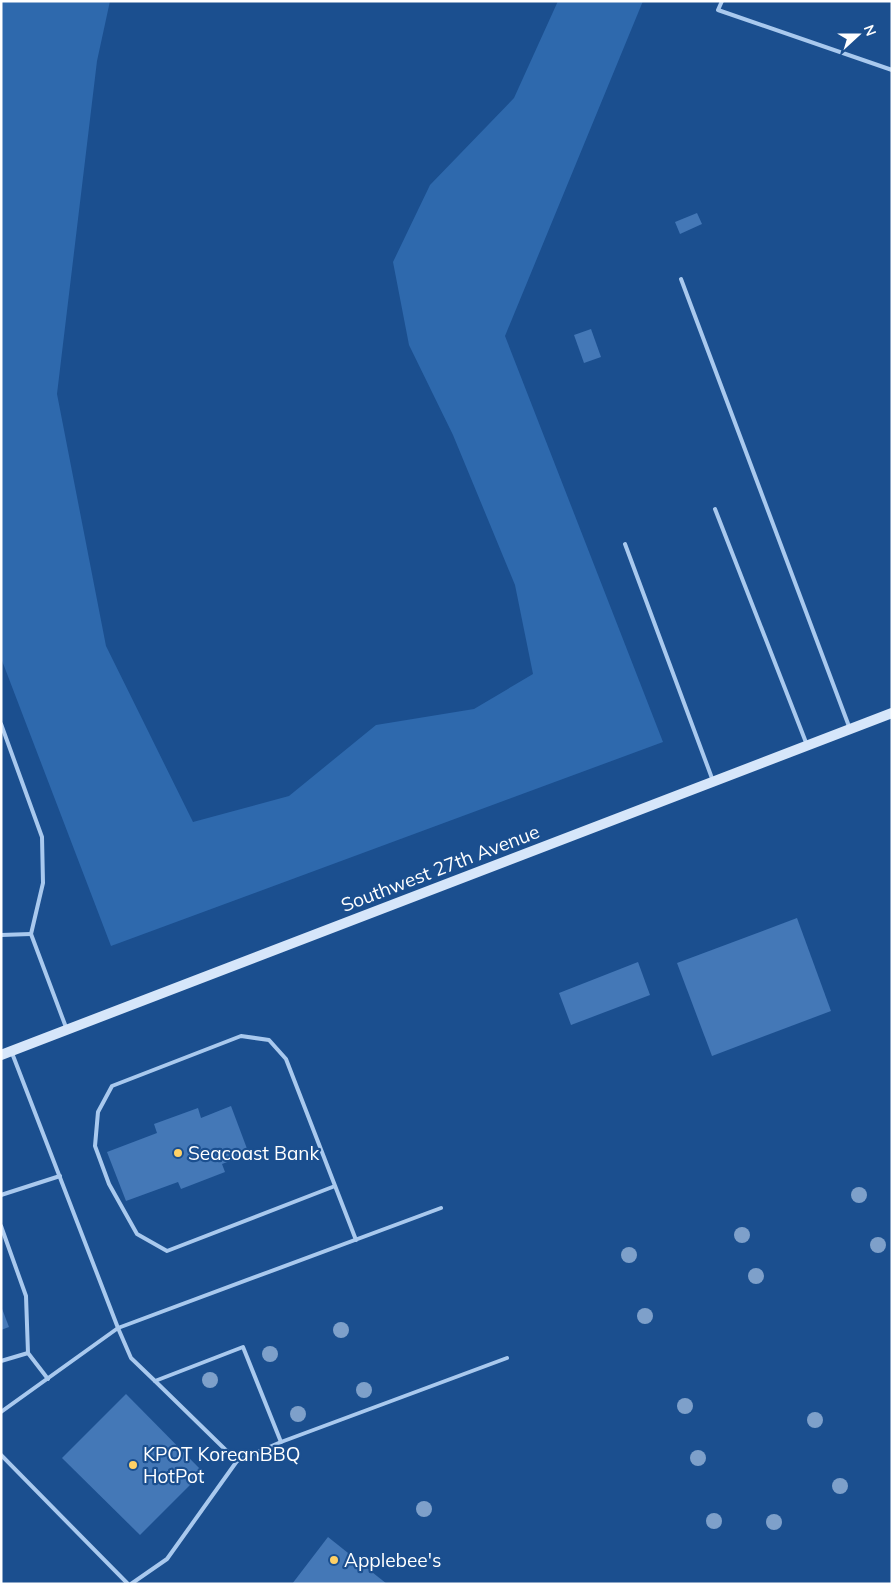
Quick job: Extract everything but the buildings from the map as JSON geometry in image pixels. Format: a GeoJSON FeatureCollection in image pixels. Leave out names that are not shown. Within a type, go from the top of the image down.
{"type":"FeatureCollection","features":[{"type":"Feature","properties":{"kind":"main road","name":"Southwest 27th Avenue"},"geometry":{"type":"LineString","coordinates":[[1,1055],[892,713]]}},
{"type":"Feature","properties":{"kind":"lane"},"geometry":{"type":"LineString","coordinates":[[722,1],[718,10],[892,70]]}},
{"type":"Feature","properties":{"kind":"lane"},"geometry":{"type":"LineString","coordinates":[[681,279],[850,729]]}},
{"type":"Feature","properties":{"kind":"lane"},"geometry":{"type":"LineString","coordinates":[[715,509],[807,746]]}},
{"type":"Feature","properties":{"kind":"lane"},"geometry":{"type":"LineString","coordinates":[[625,544],[714,782]]}},
{"type":"Feature","properties":{"kind":"lane"},"geometry":{"type":"LineString","coordinates":[[1,724],[42,837],[43,883],[31,934],[67,1030]]}},
{"type":"Feature","properties":{"kind":"lane"},"geometry":{"type":"LineString","coordinates":[[1,934],[31,934]]}},
{"type":"Feature","properties":{"kind":"lane"},"geometry":{"type":"LineString","coordinates":[[335,1186],[167,1251],[137,1234],[109,1184],[96,1146],[98,1112],[112,1086],[241,1036],[269,1040],[286,1059],[356,1240]]}},
{"type":"Feature","properties":{"kind":"lane"},"geometry":{"type":"LineString","coordinates":[[12,1051],[131,1358],[237,1461]]}},
{"type":"Feature","properties":{"kind":"lane"},"geometry":{"type":"LineString","coordinates":[[1,1195],[60,1176]]}},
{"type":"Feature","properties":{"kind":"lane"},"geometry":{"type":"LineString","coordinates":[[1,1412],[118,1328],[441,1208]]}},
{"type":"Feature","properties":{"kind":"lane"},"geometry":{"type":"LineString","coordinates":[[1,1226],[26,1296],[28,1353],[48,1379]]}},
{"type":"Feature","properties":{"kind":"lane"},"geometry":{"type":"LineString","coordinates":[[155,1382],[243,1347],[281,1442]]}},
{"type":"Feature","properties":{"kind":"lane"},"geometry":{"type":"LineString","coordinates":[[1,1361],[28,1353]]}},
{"type":"Feature","properties":{"kind":"lane"},"geometry":{"type":"LineString","coordinates":[[1,1455],[130,1584],[167,1558],[237,1461],[281,1442],[507,1358]]}},
{"type":"Feature","properties":{"kind":"shaded area"},"geometry":{"type":"Polygon","coordinates":[[[1,1],[110,1],[97,61],[57,394],[106,646],[193,822],[289,796],[376,725],[474,709],[533,674],[515,585],[453,435],[409,345],[393,262],[430,185],[514,98],[558,1],[643,1],[505,336],[663,742],[111,946],[1,658],[1,1]]]}},
{"type":"Feature","properties":{"kind":"place","name":"Seacoast Bank"},"geometry":{"type":"Point","coordinates":[178,1153]}},
{"type":"Feature","properties":{"kind":"place","name":"KPOT KoreanBBQ HotPot"},"geometry":{"type":"Point","coordinates":[133,1465]}},
{"type":"Feature","properties":{"kind":"place","name":"Applebee's"},"geometry":{"type":"Point","coordinates":[334,1560]}}]}
